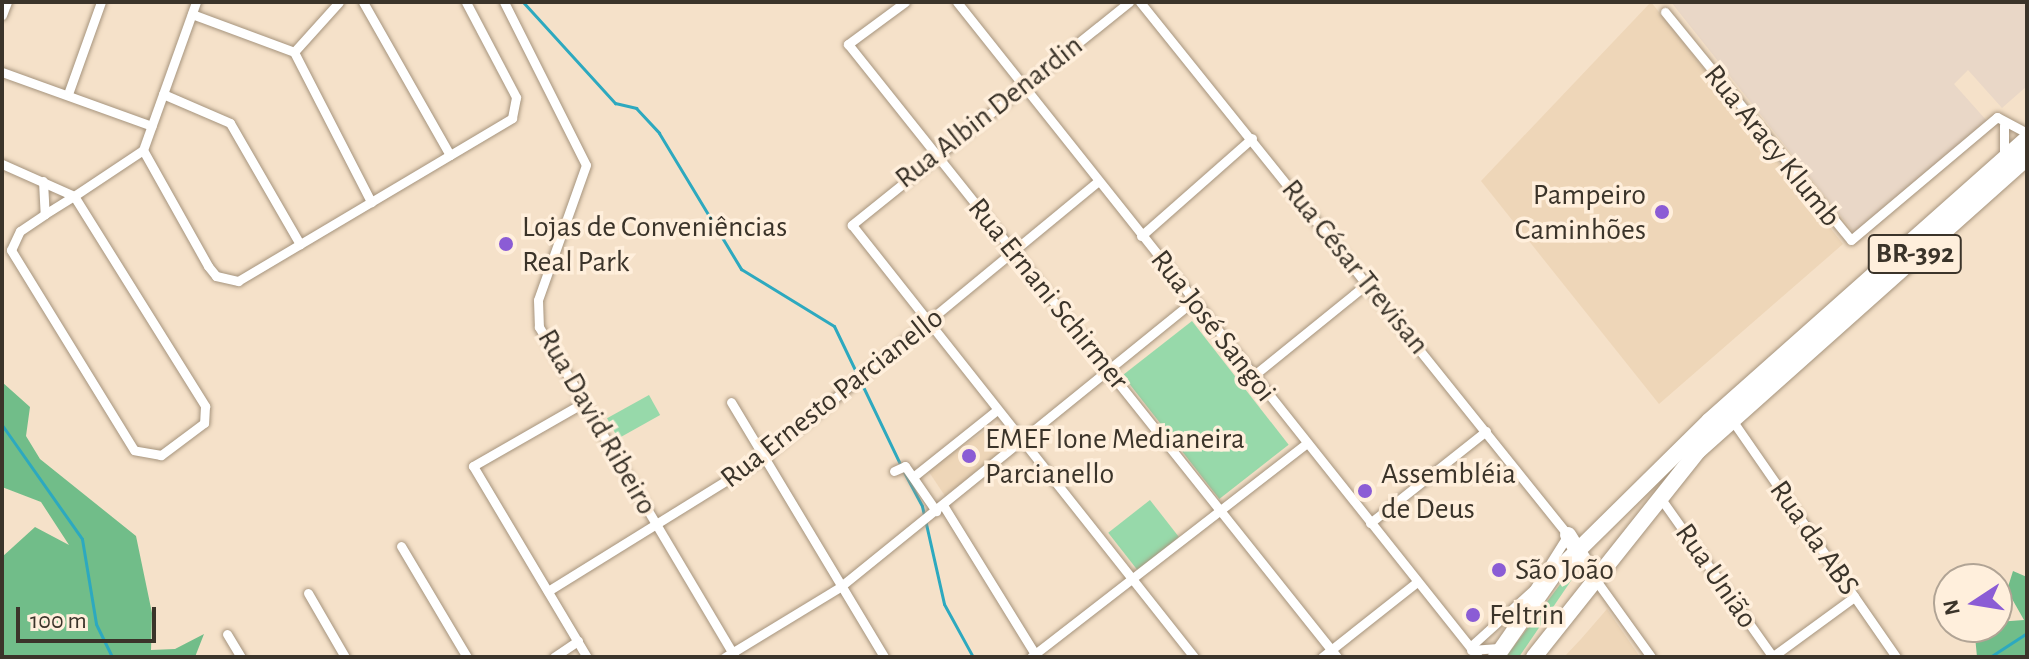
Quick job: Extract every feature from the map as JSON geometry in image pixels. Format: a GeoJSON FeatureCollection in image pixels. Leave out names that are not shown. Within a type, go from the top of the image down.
{"type":"FeatureCollection","features":[{"type":"Feature","properties":{"kind":"highway","name":"BR-392"},"geometry":{"type":"LineString","coordinates":[[1535,656],[1594,536],[1709,421],[2004,160],[2027,136]]}},
{"type":"Feature","properties":{"kind":"highway","name":"BR-392"},"geometry":{"type":"LineString","coordinates":[[1499,653],[1582,563],[1659,496],[1731,419],[2025,164]]}},
{"type":"Feature","properties":{"kind":"street"},"geometry":{"type":"LineString","coordinates":[[2,15],[7,2]]}},
{"type":"Feature","properties":{"kind":"street"},"geometry":{"type":"LineString","coordinates":[[68,94],[101,2]]}},
{"type":"Feature","properties":{"kind":"street"},"geometry":{"type":"LineString","coordinates":[[2,164],[74,196],[205,406],[204,423],[161,455],[134,450],[14,258],[15,236],[45,214],[74,196],[143,150],[196,2]]}},
{"type":"Feature","properties":{"kind":"street"},"geometry":{"type":"LineString","coordinates":[[294,52],[339,2]]}},
{"type":"Feature","properties":{"kind":"street"},"geometry":{"type":"LineString","coordinates":[[363,2],[450,155]]}},
{"type":"Feature","properties":{"kind":"street"},"geometry":{"type":"LineString","coordinates":[[143,150],[208,266],[230,281],[371,202],[518,110],[466,2]]}},
{"type":"Feature","properties":{"kind":"street","name":"Rua David Ribeiro"},"geometry":{"type":"LineString","coordinates":[[504,2],[586,165],[537,313],[583,403],[731,656]]}},
{"type":"Feature","properties":{"kind":"street","name":"Rua Ernani Schirmer"},"geometry":{"type":"LineString","coordinates":[[905,2],[848,44],[1334,653]]}},
{"type":"Feature","properties":{"kind":"street","name":"Rua José Sangoi"},"geometry":{"type":"LineString","coordinates":[[957,2],[1473,651]]}},
{"type":"Feature","properties":{"kind":"street","name":"Rua Albin Denardin"},"geometry":{"type":"LineString","coordinates":[[929,325],[852,225],[936,154],[1129,2]]}},
{"type":"Feature","properties":{"kind":"street","name":"Rua César Trevisan"},"geometry":{"type":"LineString","coordinates":[[1140,2],[1486,431],[1651,657]]}},
{"type":"Feature","properties":{"kind":"street","name":"Rua Aracy Klumb"},"geometry":{"type":"LineString","coordinates":[[1665,12],[1851,240],[2000,121]]}},
{"type":"Feature","properties":{"kind":"street"},"geometry":{"type":"LineString","coordinates":[[192,14],[294,52],[371,202]]}},
{"type":"Feature","properties":{"kind":"street"},"geometry":{"type":"LineString","coordinates":[[2,72],[152,126]]}},
{"type":"Feature","properties":{"kind":"street"},"geometry":{"type":"LineString","coordinates":[[163,94],[230,123],[300,244]]}},
{"type":"Feature","properties":{"kind":"street"},"geometry":{"type":"LineString","coordinates":[[2000,121],[2027,136]]}},
{"type":"Feature","properties":{"kind":"street"},"geometry":{"type":"LineString","coordinates":[[2000,121],[2004,160]]}},
{"type":"Feature","properties":{"kind":"street"},"geometry":{"type":"LineString","coordinates":[[1141,236],[1252,138]]}},
{"type":"Feature","properties":{"kind":"street"},"geometry":{"type":"LineString","coordinates":[[43,181],[45,214]]}},
{"type":"Feature","properties":{"kind":"street","name":"Rua Ernesto Parcianello"},"geometry":{"type":"LineString","coordinates":[[548,591],[761,459],[929,325],[1098,181]]}},
{"type":"Feature","properties":{"kind":"street"},"geometry":{"type":"LineString","coordinates":[[1253,376],[1368,283]]}},
{"type":"Feature","properties":{"kind":"street"},"geometry":{"type":"LineString","coordinates":[[731,656],[840,587],[1111,372],[1193,301]]}},
{"type":"Feature","properties":{"kind":"street"},"geometry":{"type":"LineString","coordinates":[[929,325],[1194,657]]}},
{"type":"Feature","properties":{"kind":"street"},"geometry":{"type":"LineString","coordinates":[[731,402],[761,459],[884,657]]}},
{"type":"Feature","properties":{"kind":"street"},"geometry":{"type":"LineString","coordinates":[[583,403],[473,466],[587,657]]}},
{"type":"Feature","properties":{"kind":"street"},"geometry":{"type":"LineString","coordinates":[[913,477],[997,410]]}},
{"type":"Feature","properties":{"kind":"street","name":"Rua da ABS"},"geometry":{"type":"LineString","coordinates":[[1731,419],[1896,657]]}},
{"type":"Feature","properties":{"kind":"street"},"geometry":{"type":"LineString","coordinates":[[1370,523],[1486,431]]}},
{"type":"Feature","properties":{"kind":"street"},"geometry":{"type":"LineString","coordinates":[[894,471],[905,466],[940,508],[1034,656],[1306,444]]}},
{"type":"Feature","properties":{"kind":"street","name":"Rua União"},"geometry":{"type":"LineString","coordinates":[[1659,496],[1773,657]]}},
{"type":"Feature","properties":{"kind":"street"},"geometry":{"type":"LineString","coordinates":[[401,546],[467,657]]}},
{"type":"Feature","properties":{"kind":"street"},"geometry":{"type":"LineString","coordinates":[[1473,651],[1534,589],[1582,563]]}},
{"type":"Feature","properties":{"kind":"street"},"geometry":{"type":"LineString","coordinates":[[1322,657],[1334,653],[1417,582]]}},
{"type":"Feature","properties":{"kind":"street"},"geometry":{"type":"LineString","coordinates":[[308,593],[345,657]]}},
{"type":"Feature","properties":{"kind":"street"},"geometry":{"type":"LineString","coordinates":[[1773,657],[1854,597]]}},
{"type":"Feature","properties":{"kind":"street"},"geometry":{"type":"LineString","coordinates":[[227,634],[241,657]]}},
{"type":"Feature","properties":{"kind":"street"},"geometry":{"type":"LineString","coordinates":[[554,657],[578,641]]}},
{"type":"Feature","properties":{"kind":"street"},"geometry":{"type":"LineString","coordinates":[[1473,651],[1499,653]]}},
{"type":"Feature","properties":{"kind":"shaded area","name":"Pampeiro Caminhões"},"geometry":{"type":"Polygon","coordinates":[[[1651,2],[1843,244],[1659,404],[1481,181],[1651,2]]]}},
{"type":"Feature","properties":{"kind":"shaded area"},"geometry":{"type":"Polygon","coordinates":[[[1671,2],[2027,2],[2027,86],[2002,108],[1968,70],[1954,84],[1987,121],[1856,235],[1671,2]]]}},
{"type":"Feature","properties":{"kind":"shaded area","name":"EMEF Ione Medianeira Parcianello"},"geometry":{"type":"Polygon","coordinates":[[[998,423],[1014,441],[945,496],[927,469],[998,423]]]}},
{"type":"Feature","properties":{"kind":"shaded area"},"geometry":{"type":"Polygon","coordinates":[[[1607,609],[1640,657],[1564,657],[1581,639],[1607,609]]]}},
{"type":"Feature","properties":{"kind":"green space"},"geometry":{"type":"Polygon","coordinates":[[[1192,321],[1289,445],[1219,499],[1123,375],[1192,321]]]}},
{"type":"Feature","properties":{"kind":"green space"},"geometry":{"type":"Polygon","coordinates":[[[2,382],[30,407],[26,436],[40,459],[136,536],[152,613],[151,650],[175,649],[204,634],[195,657],[2,657],[2,557],[35,527],[69,545],[41,502],[2,487],[2,382]]]}},
{"type":"Feature","properties":{"kind":"green space"},"geometry":{"type":"Polygon","coordinates":[[[649,395],[660,415],[618,438],[607,418],[649,395]]]}},
{"type":"Feature","properties":{"kind":"green space"},"geometry":{"type":"Polygon","coordinates":[[[1150,500],[1179,537],[1137,570],[1108,533],[1150,500]]]}},
{"type":"Feature","properties":{"kind":"green space"},"geometry":{"type":"Polygon","coordinates":[[[1576,563],[1579,569],[1519,657],[1506,657],[1576,563]]]}},
{"type":"Feature","properties":{"kind":"green space"},"geometry":{"type":"Polygon","coordinates":[[[2013,571],[2027,577],[2027,657],[1977,657],[1976,643],[2013,643],[2013,621],[2024,620],[2013,601],[2013,571]]]}},
{"type":"Feature","properties":{"kind":"waterway"},"geometry":{"type":"LineString","coordinates":[[523,2],[615,103],[636,108],[659,133],[741,269],[834,326],[901,466]]}},
{"type":"Feature","properties":{"kind":"waterway"},"geometry":{"type":"LineString","coordinates":[[2,425],[82,539],[96,624],[112,657]]}},
{"type":"Feature","properties":{"kind":"waterway"},"geometry":{"type":"LineString","coordinates":[[904,472],[922,506],[944,604],[973,657]]}},
{"type":"Feature","properties":{"kind":"waterway"},"geometry":{"type":"LineString","coordinates":[[1990,657],[2027,633]]}},
{"type":"Feature","properties":{"kind":"place","name":"Pampeiro Caminhões"},"geometry":{"type":"Point","coordinates":[1662,212]}},
{"type":"Feature","properties":{"kind":"place","name":"Lojas de Conveniências Real Park"},"geometry":{"type":"Point","coordinates":[506,244]}},
{"type":"Feature","properties":{"kind":"place","name":"EMEF Ione Medianeira Parcianello"},"geometry":{"type":"Point","coordinates":[969,456]}},
{"type":"Feature","properties":{"kind":"place","name":"Assembléia de Deus"},"geometry":{"type":"Point","coordinates":[1365,491]}},
{"type":"Feature","properties":{"kind":"place","name":"São João"},"geometry":{"type":"Point","coordinates":[1499,570]}},
{"type":"Feature","properties":{"kind":"place","name":"Feltrin"},"geometry":{"type":"Point","coordinates":[1473,615]}}]}
